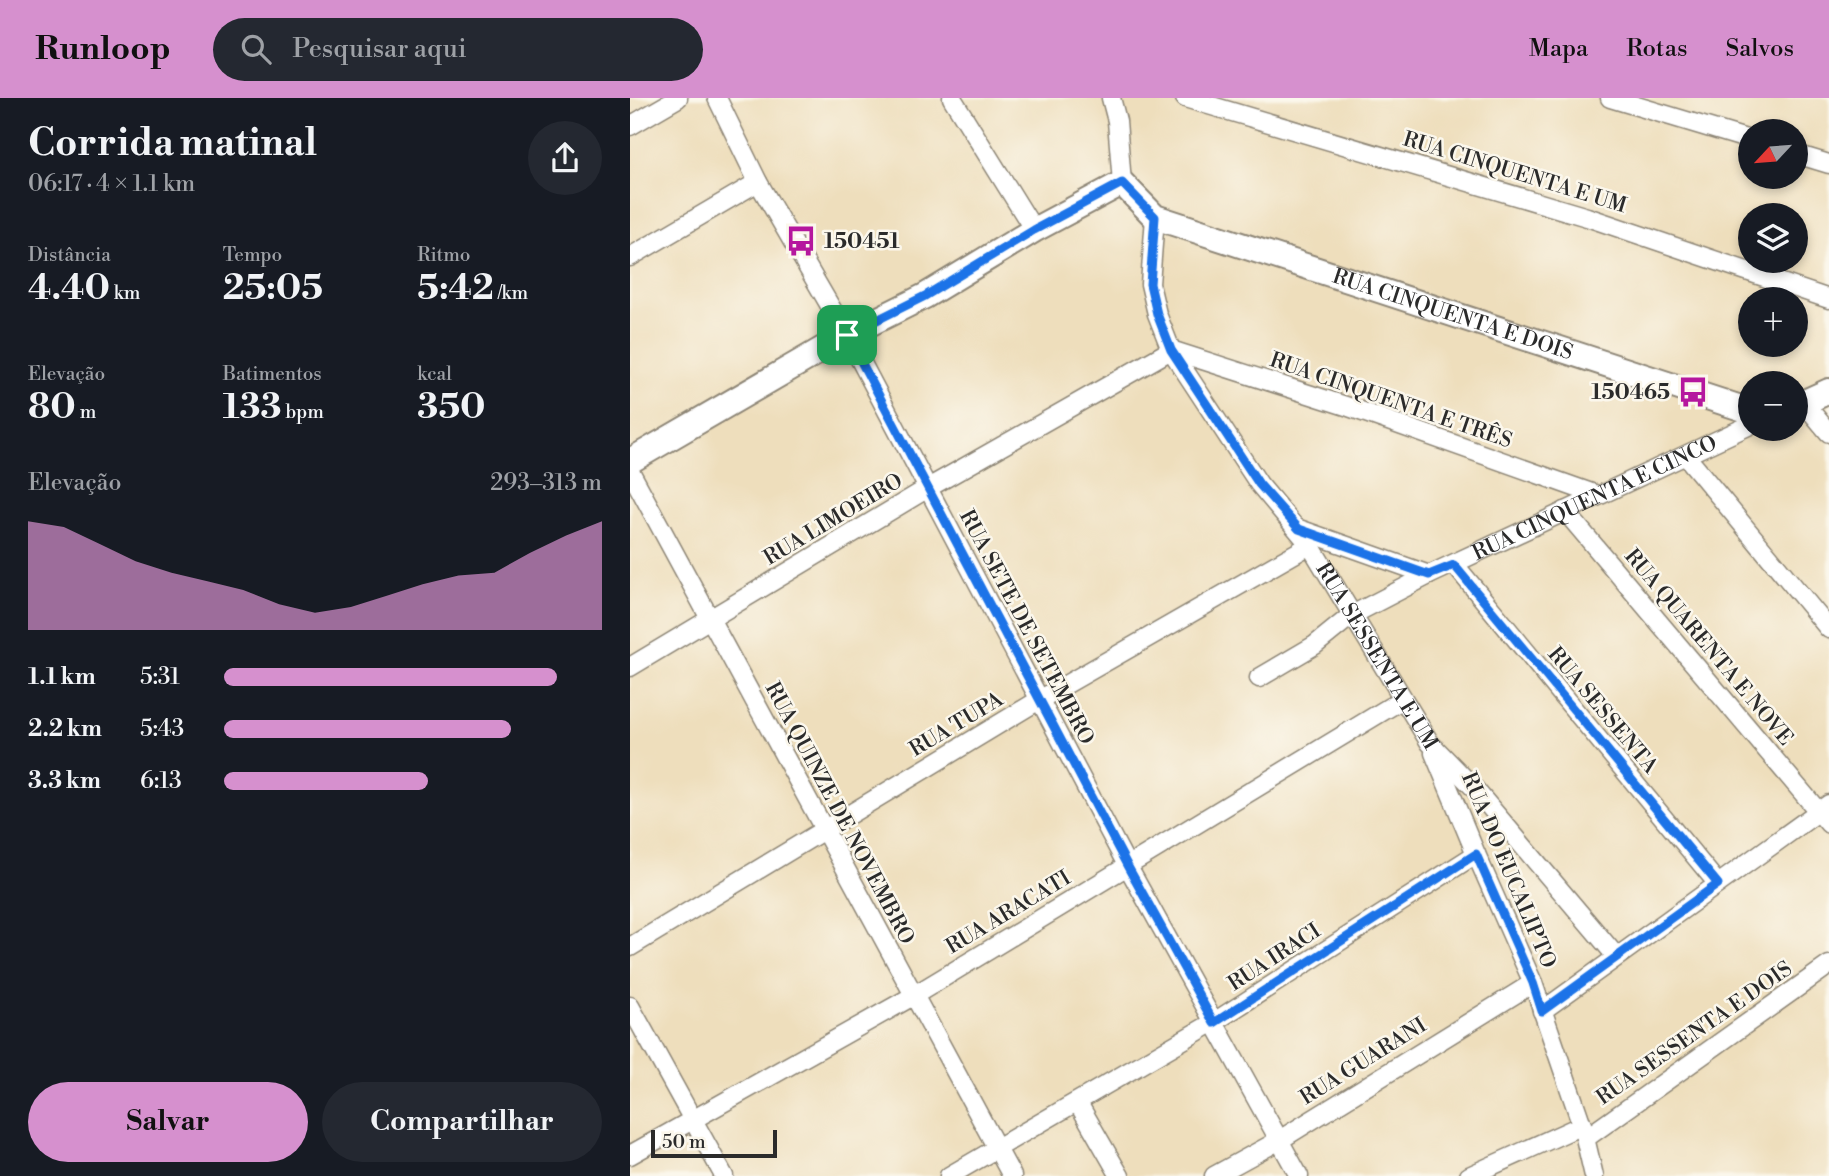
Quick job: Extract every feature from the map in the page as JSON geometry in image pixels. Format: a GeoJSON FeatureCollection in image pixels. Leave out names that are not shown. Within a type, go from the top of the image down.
{"type":"FeatureCollection","features":[{"type":"Feature","properties":{"kind":"street"},"geometry":{"type":"LineString","coordinates":[[630,126],[678,98]]}},
{"type":"Feature","properties":{"kind":"street","name":"RUA SETE DE SETEMBRO"},"geometry":{"type":"LineString","coordinates":[[716,98],[758,182],[847,335],[1128,867],[1299,1176]]}},
{"type":"Feature","properties":{"kind":"street"},"geometry":{"type":"LineString","coordinates":[[951,98],[1034,230]]}},
{"type":"Feature","properties":{"kind":"street"},"geometry":{"type":"LineString","coordinates":[[1111,98],[1117,121],[1122,183],[1155,217]]}},
{"type":"Feature","properties":{"kind":"street","name":"RUA CINQUENTA E UM"},"geometry":{"type":"LineString","coordinates":[[1185,98],[1587,217],[1829,299]]}},
{"type":"Feature","properties":{"kind":"street"},"geometry":{"type":"LineString","coordinates":[[1610,98],[1738,136]]}},
{"type":"Feature","properties":{"kind":"street"},"geometry":{"type":"LineString","coordinates":[[1808,158],[1829,164]]}},
{"type":"Feature","properties":{"kind":"street"},"geometry":{"type":"LineString","coordinates":[[630,257],[758,182]]}},
{"type":"Feature","properties":{"kind":"street"},"geometry":{"type":"LineString","coordinates":[[630,461],[847,335],[925,296],[1034,230],[1122,183]]}},
{"type":"Feature","properties":{"kind":"street","name":"RUA SESSENTA E UM"},"geometry":{"type":"LineString","coordinates":[[1155,217],[1150,284],[1157,314],[1171,350],[1259,484],[1310,545],[1430,743],[1473,787],[1616,956]]}},
{"type":"Feature","properties":{"kind":"street","name":"RUA CINQUENTA E DOIS"},"geometry":{"type":"LineString","coordinates":[[1155,217],[1738,407]]}},
{"type":"Feature","properties":{"kind":"street","name":"RUA LIMOEIRO"},"geometry":{"type":"LineString","coordinates":[[630,667],[928,488],[1171,350]]}},
{"type":"Feature","properties":{"kind":"street","name":"RUA CINQUENTA E TRÊS"},"geometry":{"type":"LineString","coordinates":[[1171,350],[1349,407],[1597,495]]}},
{"type":"Feature","properties":{"kind":"street"},"geometry":{"type":"LineString","coordinates":[[1808,400],[1829,391]]}},
{"type":"Feature","properties":{"kind":"street"},"geometry":{"type":"LineString","coordinates":[[1808,413],[1829,433]]}},
{"type":"Feature","properties":{"kind":"street","name":"RUA CINQUENTA E CINCO"},"geometry":{"type":"LineString","coordinates":[[1259,678],[1315,645],[1352,615],[1429,575],[1738,431]]}},
{"type":"Feature","properties":{"kind":"street"},"geometry":{"type":"LineString","coordinates":[[1686,456],[1829,629]]}},
{"type":"Feature","properties":{"kind":"street","name":"RUA QUINZE DE NOVEMBRO"},"geometry":{"type":"LineString","coordinates":[[630,471],[1012,1176]]}},
{"type":"Feature","properties":{"kind":"street","name":"RUA QUARENTA E NOVE"},"geometry":{"type":"LineString","coordinates":[[1565,511],[1826,813]]}},
{"type":"Feature","properties":{"kind":"street"},"geometry":{"type":"LineString","coordinates":[[1299,529],[1429,575]]}},
{"type":"Feature","properties":{"kind":"street","name":"RUA TUPA"},"geometry":{"type":"LineString","coordinates":[[630,947],[1039,700],[1310,545]]}},
{"type":"Feature","properties":{"kind":"street","name":"RUA SESSENTA"},"geometry":{"type":"LineString","coordinates":[[1454,565],[1718,884]]}},
{"type":"Feature","properties":{"kind":"street","name":"RUA ARACATI"},"geometry":{"type":"LineString","coordinates":[[630,1155],[913,996],[1403,699]]}},
{"type":"Feature","properties":{"kind":"street","name":"RUA DO EUCALIPTO"},"geometry":{"type":"LineString","coordinates":[[1430,743],[1533,983],[1599,1173]]}},
{"type":"Feature","properties":{"kind":"street"},"geometry":{"type":"LineString","coordinates":[[1542,1011],[1718,884],[1826,813]]}},
{"type":"Feature","properties":{"kind":"street","name":"RUA IRACI"},"geometry":{"type":"LineString","coordinates":[[949,1176],[1214,1023],[1476,854]]}},
{"type":"Feature","properties":{"kind":"street","name":"RUA SESSENTA E DOIS"},"geometry":{"type":"LineString","coordinates":[[1469,1176],[1584,1131],[1829,965]]}},
{"type":"Feature","properties":{"kind":"street","name":"RUA GUARANI"},"geometry":{"type":"LineString","coordinates":[[1214,1176],[1278,1141],[1533,983]]}},
{"type":"Feature","properties":{"kind":"street"},"geometry":{"type":"LineString","coordinates":[[630,1006],[724,1176]]}},
{"type":"Feature","properties":{"kind":"street"},"geometry":{"type":"LineString","coordinates":[[1078,1102],[1120,1176]]}},
{"type":"Feature","properties":{"kind":"place","name":"150451"},"geometry":{"type":"Point","coordinates":[801,241]}},
{"type":"Feature","properties":{"kind":"place","name":"150465"},"geometry":{"type":"Point","coordinates":[1693,392]}},
{"type":"Feature","properties":{"kind":"route"},"geometry":{"type":"LineString","coordinates":[[1122,183],[1155,217],[1150,284],[1157,314],[1171,350],[1259,484],[1299,529],[1429,575],[1454,565],[1718,884],[1542,1011],[1533,983],[1476,854],[1214,1023],[1128,867],[847,335],[925,296],[1034,230],[1122,183]]}}]}
